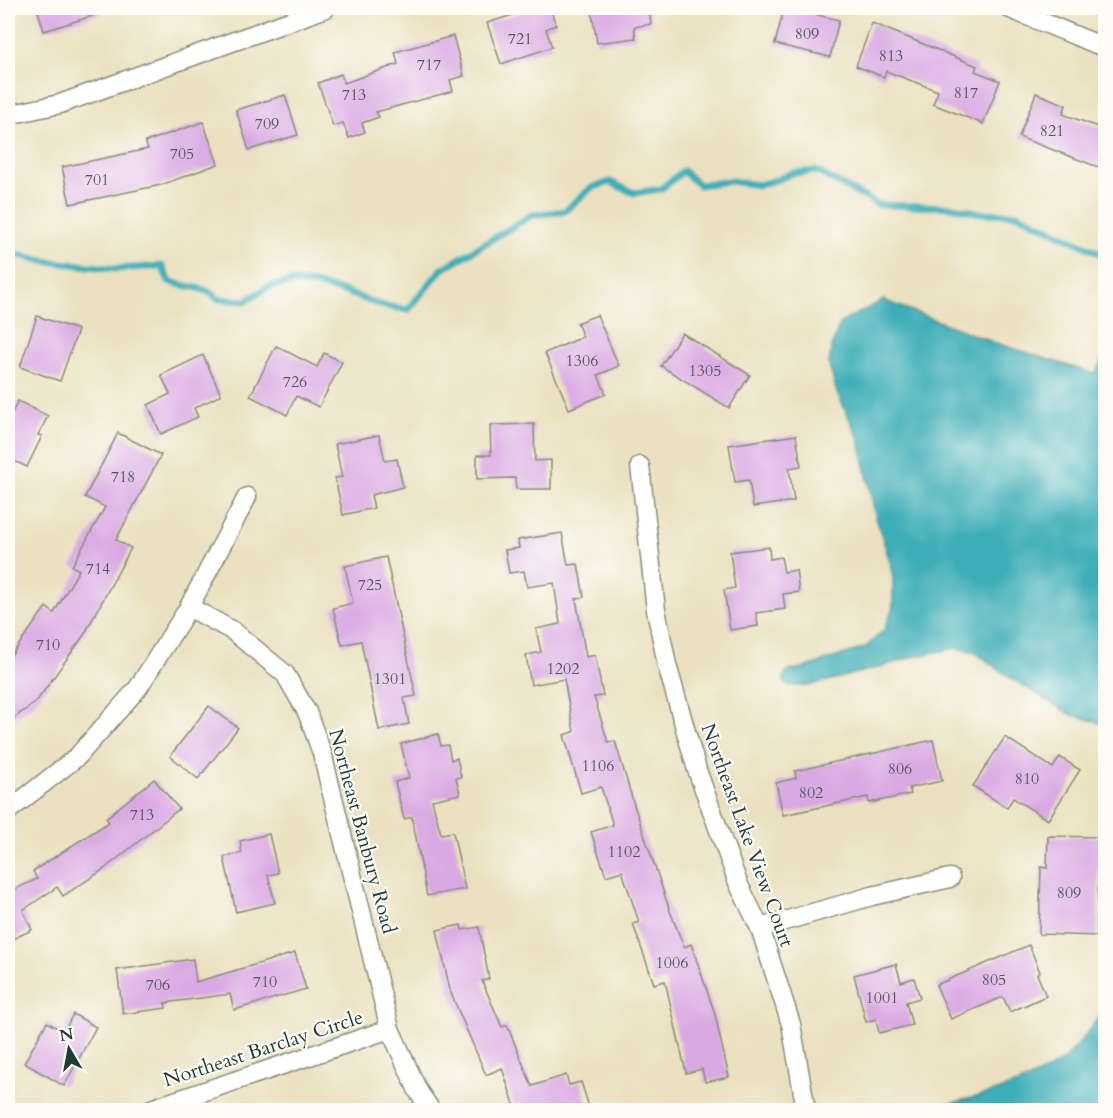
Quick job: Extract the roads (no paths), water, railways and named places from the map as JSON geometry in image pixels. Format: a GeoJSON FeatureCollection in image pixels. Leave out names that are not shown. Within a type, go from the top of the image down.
{"type":"FeatureCollection","features":[{"type":"Feature","properties":{"kind":"street"},"geometry":{"type":"LineString","coordinates":[[8,115],[60,104],[326,8]]}},
{"type":"Feature","properties":{"kind":"street"},"geometry":{"type":"LineString","coordinates":[[1008,8],[1106,48]]}},
{"type":"Feature","properties":{"kind":"street","name":"Northeast Lake View Court"},"geometry":{"type":"LineString","coordinates":[[640,466],[656,610],[667,664],[697,770],[738,883],[760,928],[791,1024],[806,1110]]}},
{"type":"Feature","properties":{"kind":"street"},"geometry":{"type":"LineString","coordinates":[[8,811],[77,757],[138,688],[189,607],[247,497]]}},
{"type":"Feature","properties":{"kind":"street","name":"Northeast Banbury Road"},"geometry":{"type":"LineString","coordinates":[[189,607],[233,631],[285,674],[308,712],[322,753],[390,1029],[418,1091],[431,1110]]}},
{"type":"Feature","properties":{"kind":"street"},"geometry":{"type":"LineString","coordinates":[[760,928],[872,896],[950,878]]}},
{"type":"Feature","properties":{"kind":"street","name":"Northeast Barclay Circle"},"geometry":{"type":"LineString","coordinates":[[151,1109],[390,1029]]}},
{"type":"Feature","properties":{"kind":"water"},"geometry":{"type":"Polygon","coordinates":[[[883,300],[993,342],[1095,374],[1105,353],[1105,725],[1070,714],[1009,677],[976,653],[956,648],[912,657],[808,686],[790,686],[784,682],[784,676],[788,671],[866,647],[884,630],[893,607],[893,579],[890,562],[875,514],[859,439],[837,393],[829,365],[831,349],[840,323],[883,300]]]}},
{"type":"Feature","properties":{"kind":"water"},"geometry":{"type":"Polygon","coordinates":[[[1105,1008],[1105,1110],[914,1110],[952,1103],[1013,1086],[1050,1069],[1076,1047],[1105,1008]]]}},
{"type":"Feature","properties":{"kind":"waterway"},"geometry":{"type":"LineString","coordinates":[[19,255],[44,261],[116,269],[162,266],[169,281],[207,291],[218,299],[246,301],[268,287],[290,282],[314,284],[380,305],[408,310],[441,270],[532,215],[565,211],[591,188],[610,182],[634,193],[661,189],[683,171],[699,185],[731,181],[758,185],[792,173],[816,171],[879,205],[954,207],[980,213],[1017,214],[1106,256]]}}]}
